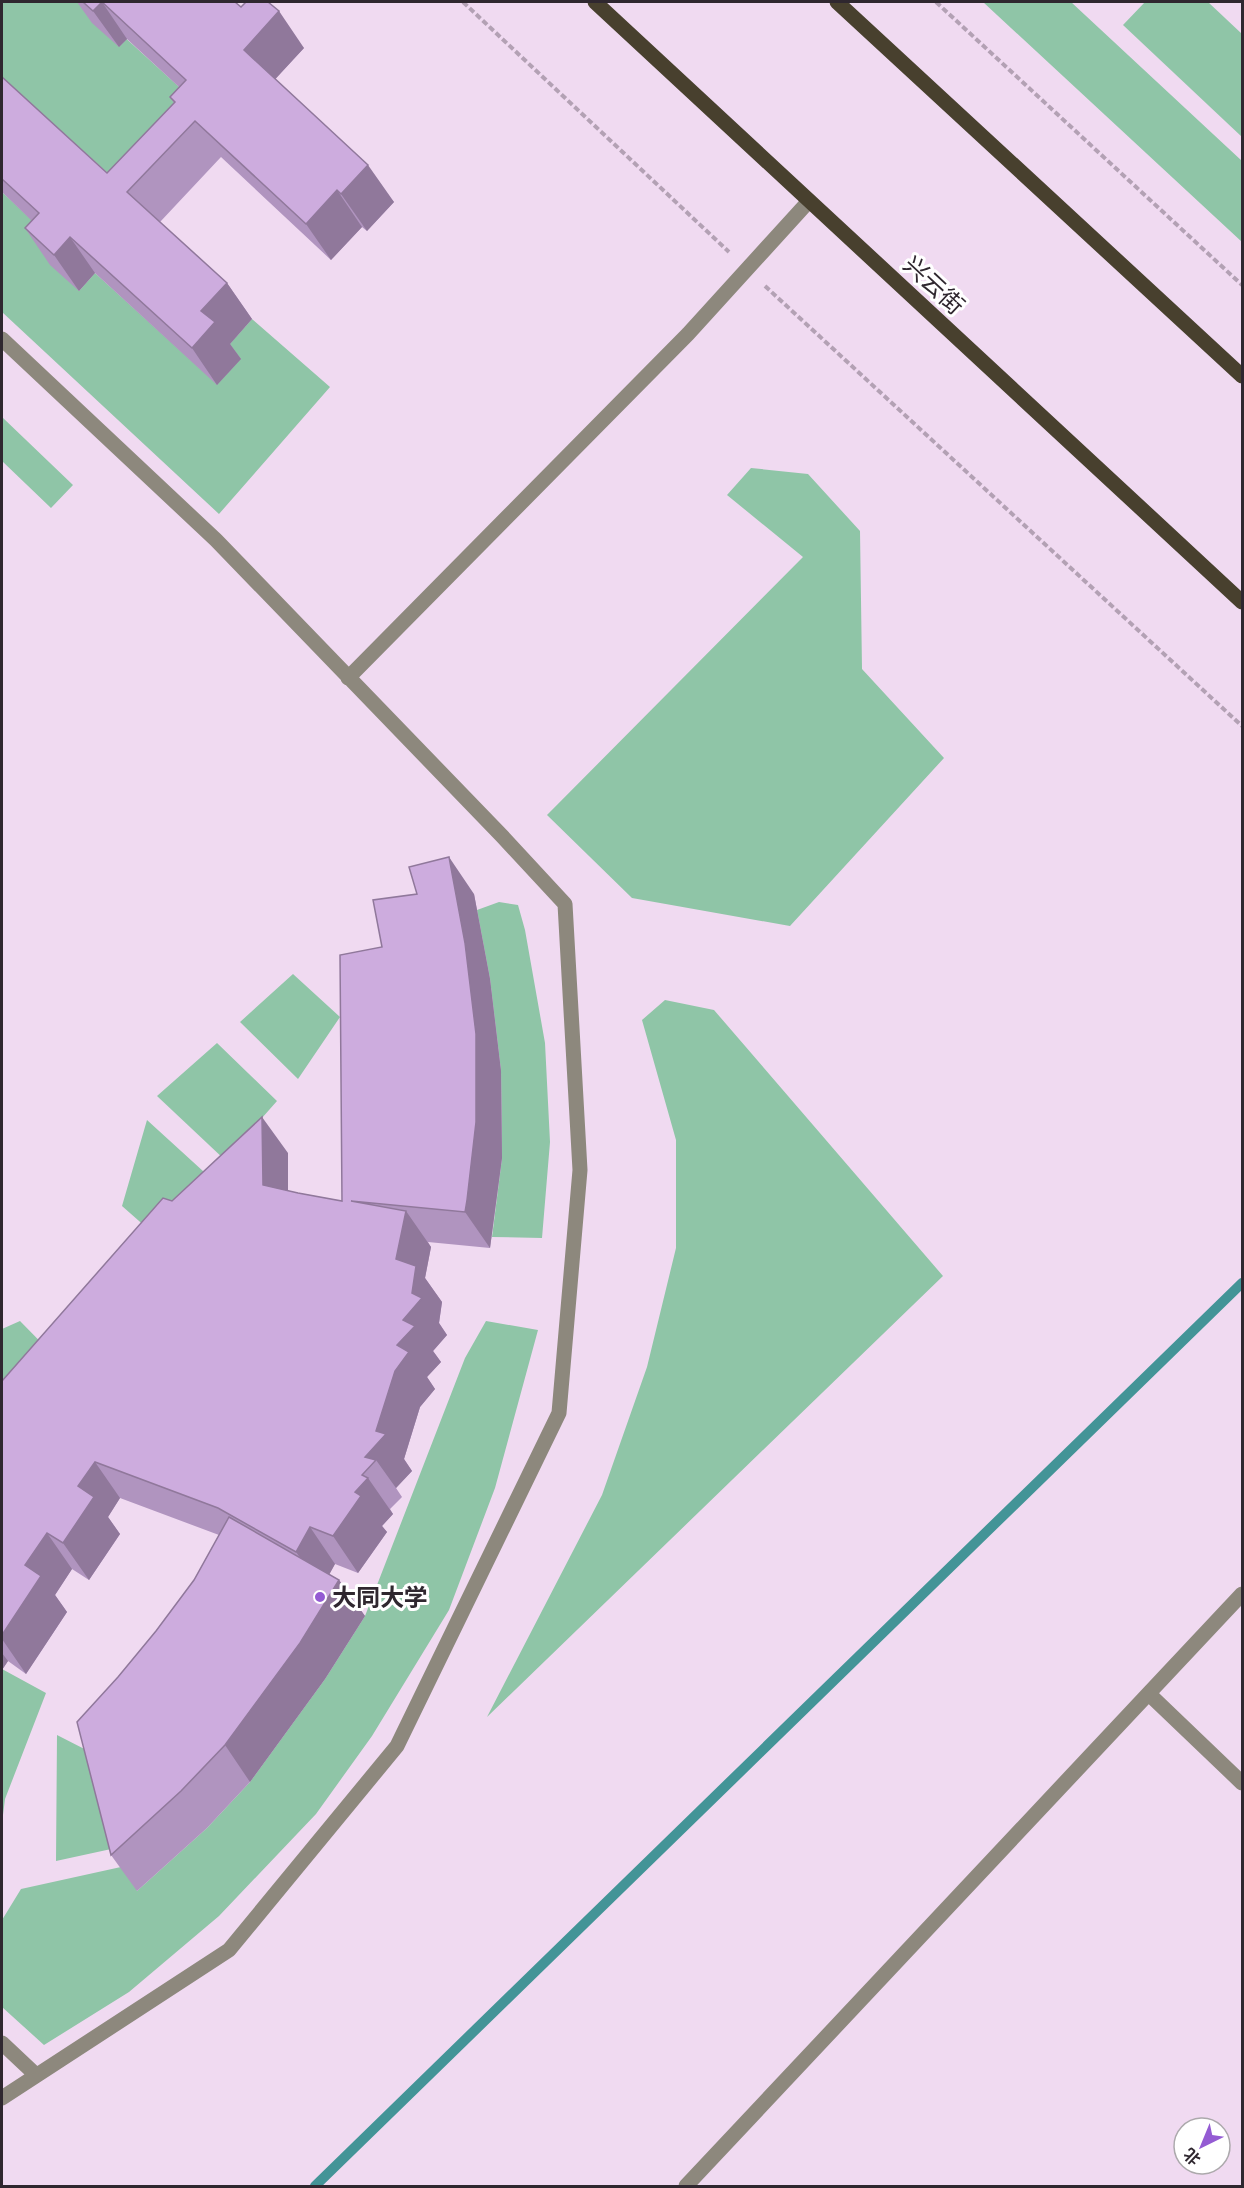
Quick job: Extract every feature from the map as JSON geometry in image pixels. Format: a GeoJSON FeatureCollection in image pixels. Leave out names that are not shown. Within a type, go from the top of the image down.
{"type":"FeatureCollection","features":[{"type":"Feature","properties":{"kind":"main road","name":"兴云街"},"geometry":{"type":"LineString","coordinates":[[595,2],[1242,602]]}},
{"type":"Feature","properties":{"kind":"main road"},"geometry":{"type":"LineString","coordinates":[[837,2],[1242,376]]}},
{"type":"Feature","properties":{"kind":"street"},"geometry":{"type":"LineString","coordinates":[[348,678],[688,334],[809,201]]}},
{"type":"Feature","properties":{"kind":"street"},"geometry":{"type":"LineString","coordinates":[[2,339],[216,540],[565,904],[580,1170],[559,1413],[397,1746],[229,1950],[2,2098]]}},
{"type":"Feature","properties":{"kind":"street"},"geometry":{"type":"LineString","coordinates":[[686,2187],[1242,1594]]}},
{"type":"Feature","properties":{"kind":"street"},"geometry":{"type":"LineString","coordinates":[[1149,1694],[1242,1783]]}},
{"type":"Feature","properties":{"kind":"street"},"geometry":{"type":"LineString","coordinates":[[2,2043],[36,2075]]}},
{"type":"Feature","properties":{"kind":"path"},"geometry":{"type":"LineString","coordinates":[[463,2],[747,269],[1242,726]]}},
{"type":"Feature","properties":{"kind":"path"},"geometry":{"type":"LineString","coordinates":[[936,2],[1242,285]]}},
{"type":"Feature","properties":{"kind":"green space"},"geometry":{"type":"Polygon","coordinates":[[[2,2],[86,2],[211,116],[140,202],[2,78],[2,2]]]}},
{"type":"Feature","properties":{"kind":"green space"},"geometry":{"type":"Polygon","coordinates":[[[983,2],[1071,2],[1242,161],[1242,242],[983,2]]]}},
{"type":"Feature","properties":{"kind":"green space"},"geometry":{"type":"Polygon","coordinates":[[[1145,2],[1208,2],[1242,34],[1242,137],[1123,25],[1145,2]]]}},
{"type":"Feature","properties":{"kind":"green space"},"geometry":{"type":"Polygon","coordinates":[[[2,192],[64,250],[79,291],[95,273],[217,384],[240,359],[227,347],[252,319],[330,387],[219,514],[2,312],[2,192]]]}},
{"type":"Feature","properties":{"kind":"green space"},"geometry":{"type":"Polygon","coordinates":[[[2,417],[73,485],[51,508],[2,461],[2,417]]]}},
{"type":"Feature","properties":{"kind":"green space"},"geometry":{"type":"Polygon","coordinates":[[[751,468],[808,474],[860,531],[862,669],[944,758],[790,926],[632,898],[547,815],[803,557],[727,495],[751,468]]]}},
{"type":"Feature","properties":{"kind":"green space"},"geometry":{"type":"Polygon","coordinates":[[[499,902],[518,905],[525,930],[545,1043],[550,1142],[542,1238],[492,1237],[502,1158],[501,1071],[490,979],[477,910],[499,902]]]}},
{"type":"Feature","properties":{"kind":"green space"},"geometry":{"type":"Polygon","coordinates":[[[293,974],[340,1017],[298,1079],[240,1022],[293,974]]]}},
{"type":"Feature","properties":{"kind":"green space"},"geometry":{"type":"Polygon","coordinates":[[[665,1000],[714,1010],[943,1276],[487,1717],[602,1495],[647,1367],[676,1248],[676,1140],[642,1020],[665,1000]]]}},
{"type":"Feature","properties":{"kind":"green space"},"geometry":{"type":"Polygon","coordinates":[[[217,1043],[277,1101],[225,1160],[157,1096],[217,1043]]]}},
{"type":"Feature","properties":{"kind":"green space"},"geometry":{"type":"Polygon","coordinates":[[[147,1120],[215,1182],[164,1243],[122,1206],[147,1120]]]}},
{"type":"Feature","properties":{"kind":"green space"},"geometry":{"type":"Polygon","coordinates":[[[20,1321],[73,1375],[2,1402],[2,1329],[20,1321]]]}},
{"type":"Feature","properties":{"kind":"green space"},"geometry":{"type":"Polygon","coordinates":[[[486,1321],[538,1330],[495,1488],[449,1610],[372,1736],[316,1814],[219,1916],[129,1992],[44,2045],[2,2007],[2,1920],[21,1889],[130,1865],[137,1891],[207,1828],[250,1782],[325,1679],[365,1616],[465,1358],[486,1321]]]}},
{"type":"Feature","properties":{"kind":"green space"},"geometry":{"type":"Polygon","coordinates":[[[2,1669],[46,1693],[5,1799],[2,1823],[2,1669]]]}},
{"type":"Feature","properties":{"kind":"green space"},"geometry":{"type":"Polygon","coordinates":[[[57,1735],[102,1758],[125,1846],[56,1861],[57,1735]]]}},
{"type":"Feature","properties":{"kind":"building"},"geometry":{"type":"Polygon","coordinates":[[[83,2],[102,2],[93,11],[83,2]]]}},
{"type":"Feature","properties":{"kind":"building"},"geometry":{"type":"Polygon","coordinates":[[[102,2],[235,2],[241,7],[246,2],[268,2],[279,11],[244,50],[368,165],[341,194],[337,190],[306,224],[195,121],[127,192],[227,283],[201,311],[215,322],[192,348],[70,237],[54,255],[25,228],[39,213],[2,179],[2,77],[107,173],[175,102],[170,97],[186,80],[102,2]]]}},
{"type":"Feature","properties":{"kind":"building"},"geometry":{"type":"Polygon","coordinates":[[[449,857],[465,943],[476,1034],[476,1122],[467,1200],[465,1212],[351,1201],[406,1211],[396,1259],[416,1266],[412,1293],[422,1298],[403,1320],[415,1326],[397,1345],[409,1352],[395,1371],[376,1431],[386,1434],[365,1457],[376,1460],[362,1475],[368,1478],[355,1492],[361,1496],[333,1536],[310,1527],[296,1552],[218,1508],[95,1462],[78,1486],[94,1497],[63,1543],[47,1533],[25,1565],[41,1576],[2,1635],[2,1381],[163,1198],[172,1201],[262,1117],[263,1185],[342,1201],[340,955],[382,947],[373,900],[417,894],[409,867],[449,857]]]}},
{"type":"Feature","properties":{"kind":"building"},"geometry":{"type":"Polygon","coordinates":[[[229,1517],[339,1580],[300,1643],[225,1745],[181,1791],[111,1855],[77,1722],[156,1631],[194,1580],[229,1517]]]}},
{"type":"Feature","properties":{"kind":"waterway"},"geometry":{"type":"LineString","coordinates":[[315,2186],[1242,1283]]}},
{"type":"Feature","properties":{"kind":"place","name":"大同大学"},"geometry":{"type":"Point","coordinates":[320,1597]}}]}
